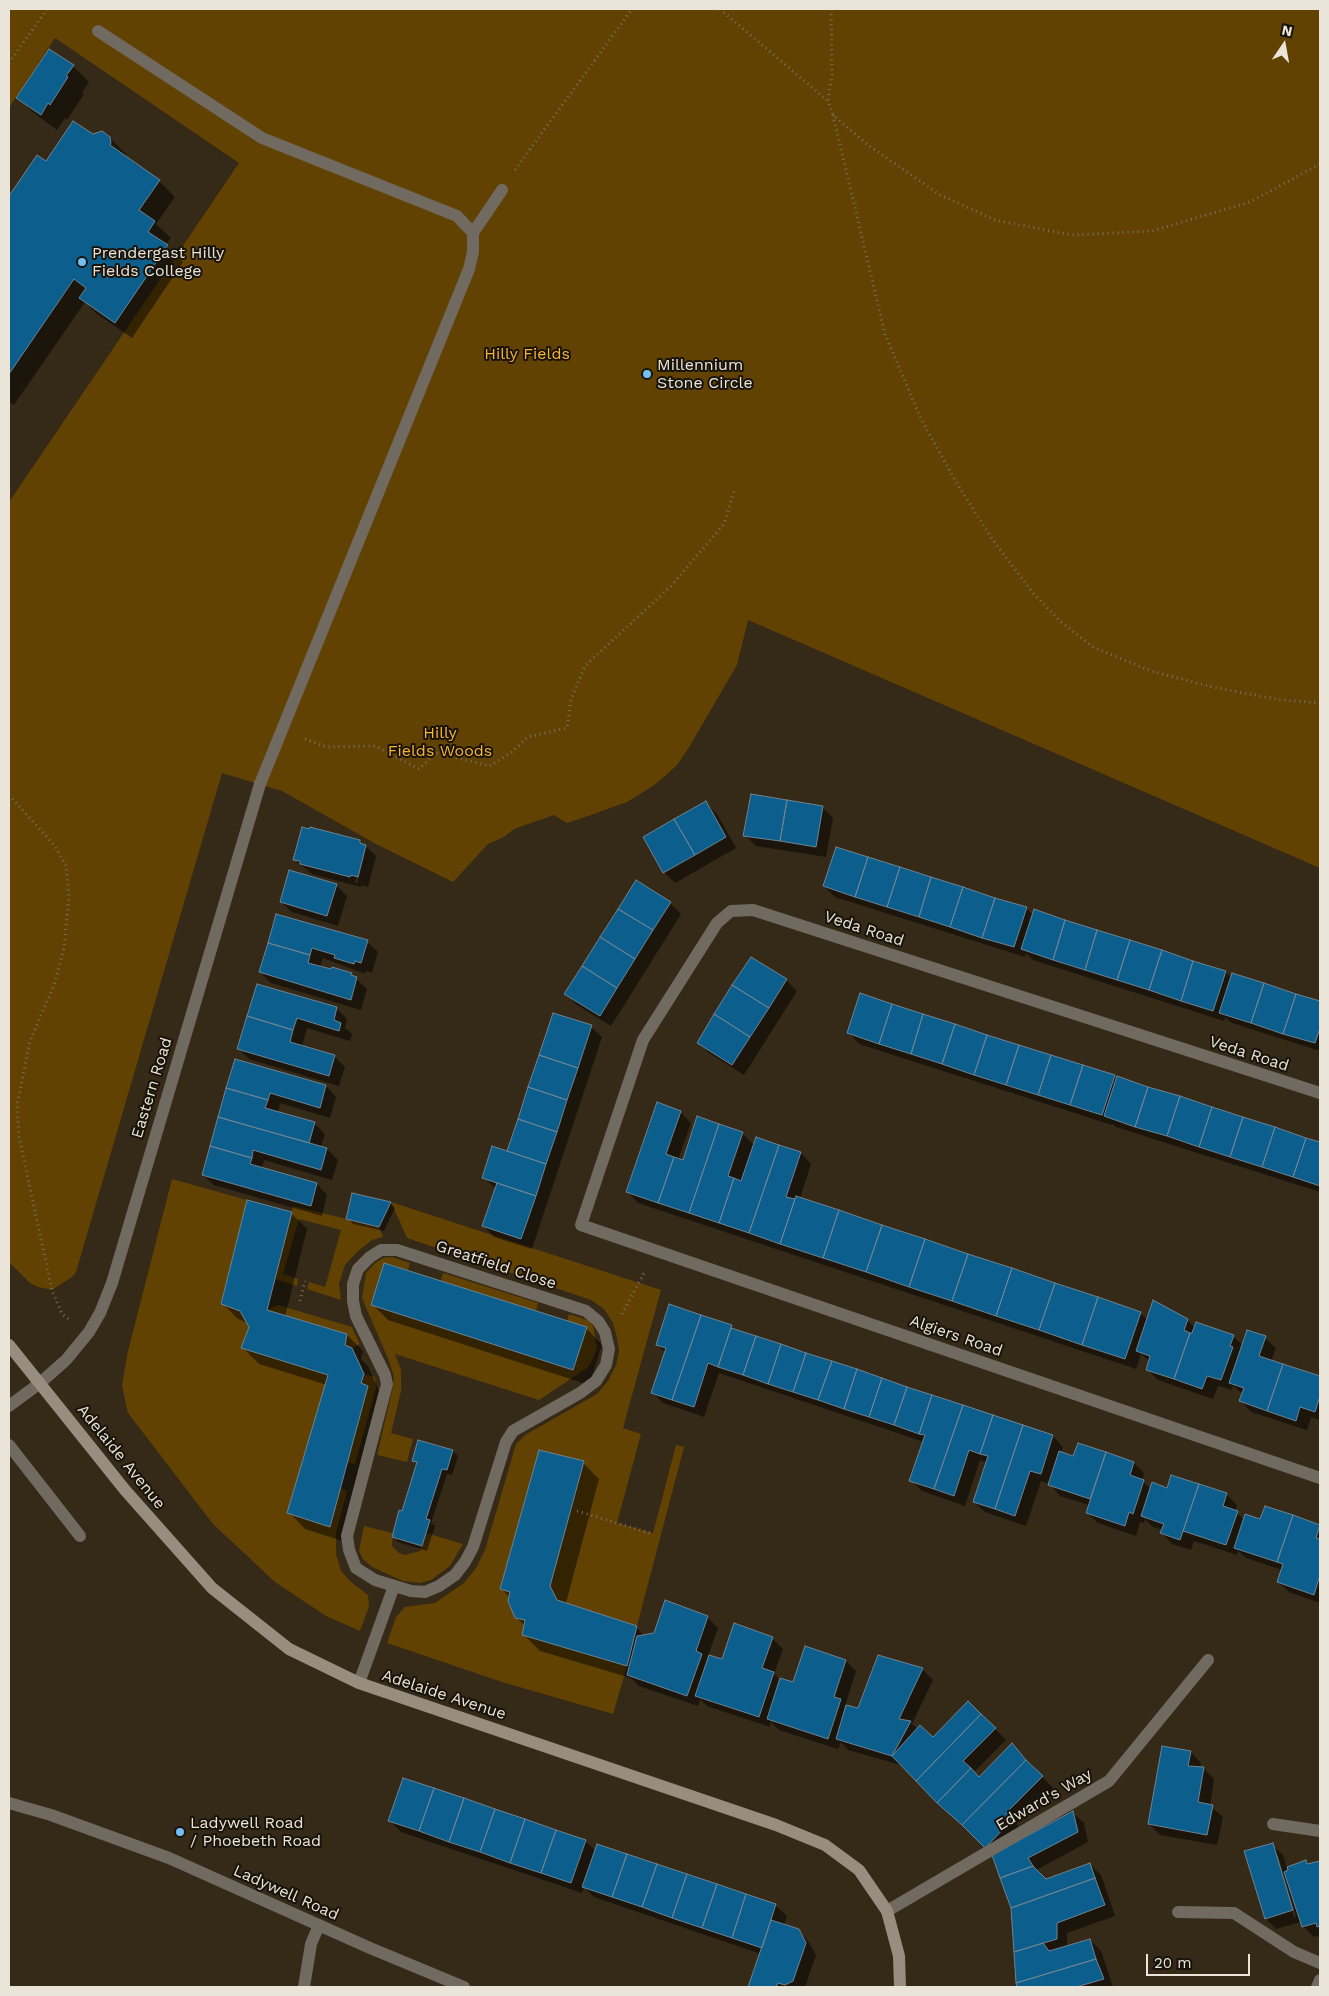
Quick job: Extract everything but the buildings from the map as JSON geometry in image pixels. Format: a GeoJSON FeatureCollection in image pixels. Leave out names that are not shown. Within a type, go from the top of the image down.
{"type":"FeatureCollection","features":[{"type":"Feature","properties":{"kind":"main road","name":"Adelaide Avenue"},"geometry":{"type":"LineString","coordinates":[[9,1344],[125,1490],[212,1588],[289,1649],[359,1683],[776,1825],[825,1845],[859,1870],[886,1911],[898,1956],[900,1987]]}},
{"type":"Feature","properties":{"kind":"street"},"geometry":{"type":"LineString","coordinates":[[98,31],[262,138],[456,216],[473,233],[502,190]]}},
{"type":"Feature","properties":{"kind":"street","name":"Eastern Road"},"geometry":{"type":"LineString","coordinates":[[9,1406],[40,1383],[66,1360],[89,1332],[100,1313],[112,1283],[260,784],[469,269],[473,252],[473,233]]}},
{"type":"Feature","properties":{"kind":"street","name":"Veda Road"},"geometry":{"type":"LineString","coordinates":[[581,1225],[643,1040],[717,923],[731,911],[752,910],[1320,1093]]}},
{"type":"Feature","properties":{"kind":"street","name":"Algiers Road"},"geometry":{"type":"LineString","coordinates":[[581,1225],[1320,1478]]}},
{"type":"Feature","properties":{"kind":"street","name":"Greatfield Close"},"geometry":{"type":"LineString","coordinates":[[381,1250],[397,1250],[586,1311],[598,1321],[605,1332],[610,1349],[606,1365],[596,1381],[580,1393],[512,1431],[506,1442],[472,1548],[465,1562],[455,1575],[439,1586],[425,1592],[411,1591],[394,1586],[375,1580],[356,1568],[349,1550],[348,1536],[387,1384],[385,1375],[356,1316],[353,1301],[353,1284],[358,1269],[370,1257],[381,1250]]}},
{"type":"Feature","properties":{"kind":"street"},"geometry":{"type":"LineString","coordinates":[[9,1445],[80,1536]]}},
{"type":"Feature","properties":{"kind":"street"},"geometry":{"type":"LineString","coordinates":[[359,1683],[394,1586]]}},
{"type":"Feature","properties":{"kind":"street","name":"Edward's Way"},"geometry":{"type":"LineString","coordinates":[[886,1911],[1109,1781],[1208,1660]]}},
{"type":"Feature","properties":{"kind":"street","name":"Ladywell Road"},"geometry":{"type":"LineString","coordinates":[[9,1802],[52,1815],[169,1858],[464,1987]]}},
{"type":"Feature","properties":{"kind":"street"},"geometry":{"type":"LineString","coordinates":[[1273,1824],[1320,1831]]}},
{"type":"Feature","properties":{"kind":"street"},"geometry":{"type":"LineString","coordinates":[[1178,1912],[1234,1913],[1294,1952],[1320,1963]]}},
{"type":"Feature","properties":{"kind":"street"},"geometry":{"type":"LineString","coordinates":[[304,1987],[311,1944],[319,1925]]}},
{"type":"Feature","properties":{"kind":"street"},"geometry":{"type":"LineString","coordinates":[[1318,1987],[1320,1980]]}},
{"type":"Feature","properties":{"kind":"path"},"geometry":{"type":"LineString","coordinates":[[9,63],[47,9]]}},
{"type":"Feature","properties":{"kind":"path"},"geometry":{"type":"LineString","coordinates":[[502,190],[525,155],[632,9]]}},
{"type":"Feature","properties":{"kind":"path"},"geometry":{"type":"LineString","coordinates":[[720,9],[828,100]]}},
{"type":"Feature","properties":{"kind":"path"},"geometry":{"type":"LineString","coordinates":[[831,9],[832,75],[828,100],[885,334],[920,417],[955,480],[992,539],[1033,593],[1060,621],[1093,647],[1150,671],[1212,687],[1281,700],[1320,703]]}},
{"type":"Feature","properties":{"kind":"path"},"geometry":{"type":"LineString","coordinates":[[833,115],[868,145],[940,195],[995,220],[1071,235],[1152,231],[1250,202],[1320,164]]}},
{"type":"Feature","properties":{"kind":"path"},"geometry":{"type":"LineString","coordinates":[[281,730],[327,747],[376,746],[419,769],[436,753],[490,766],[512,752],[528,737],[567,728],[571,699],[585,666],[671,586],[724,524],[734,488]]}},
{"type":"Feature","properties":{"kind":"path"},"geometry":{"type":"LineString","coordinates":[[9,795],[56,846],[66,866],[70,897],[64,948],[54,985],[30,1041],[21,1077],[18,1113],[19,1137],[52,1290],[62,1314],[89,1332]]}},
{"type":"Feature","properties":{"kind":"path"},"geometry":{"type":"LineString","coordinates":[[605,1332],[614,1328],[656,1251]]}},
{"type":"Feature","properties":{"kind":"path"},"geometry":{"type":"LineString","coordinates":[[300,1301],[305,1281]]}},
{"type":"Feature","properties":{"kind":"path"},"geometry":{"type":"LineString","coordinates":[[577,1511],[653,1534]]}},
{"type":"Feature","properties":{"kind":"green space","name":"Hilly Fields"},"geometry":{"type":"Polygon","coordinates":[[[9,9],[1320,9],[1320,868],[748,620],[737,665],[688,749],[677,765],[666,775],[653,786],[627,802],[591,815],[567,823],[554,815],[514,829],[504,837],[488,844],[453,882],[374,843],[282,791],[222,773],[76,1272],[72,1277],[52,1290],[30,1283],[9,1262],[9,502],[239,163],[55,38],[9,108],[9,9]]]}},
{"type":"Feature","properties":{"kind":"green space"},"geometry":{"type":"Polygon","coordinates":[[[172,1179],[247,1200],[221,1303],[240,1311],[249,1327],[242,1348],[328,1375],[287,1513],[330,1527],[340,1488],[347,1491],[336,1533],[336,1554],[341,1571],[351,1582],[368,1595],[369,1606],[360,1631],[326,1616],[275,1582],[213,1524],[128,1413],[122,1386],[127,1355],[172,1179]]]}},
{"type":"Feature","properties":{"kind":"green space"},"geometry":{"type":"Polygon","coordinates":[[[391,1202],[661,1290],[623,1428],[641,1434],[617,1523],[653,1533],[676,1445],[684,1447],[637,1626],[557,1600],[550,1586],[539,1450],[500,1589],[510,1592],[508,1601],[515,1618],[525,1620],[523,1635],[627,1666],[613,1714],[502,1682],[387,1643],[396,1617],[405,1607],[435,1603],[464,1583],[476,1568],[485,1550],[516,1444],[525,1435],[597,1394],[608,1381],[616,1365],[619,1351],[613,1323],[604,1309],[591,1300],[407,1238],[391,1202]]]}},
{"type":"Feature","properties":{"kind":"green space"},"geometry":{"type":"Polygon","coordinates":[[[293,1206],[379,1227],[383,1237],[372,1240],[345,1265],[339,1284],[341,1300],[307,1289],[309,1282],[325,1287],[341,1230],[299,1219],[283,1274],[298,1279],[297,1286],[275,1279],[293,1206]]]}},
{"type":"Feature","properties":{"kind":"green space"},"geometry":{"type":"Polygon","coordinates":[[[392,1257],[410,1263],[408,1270],[384,1263],[371,1305],[567,1321],[569,1314],[590,1321],[593,1326],[597,1347],[593,1359],[587,1368],[539,1400],[395,1354],[401,1370],[401,1391],[391,1433],[413,1439],[407,1462],[377,1455],[394,1377],[362,1298],[366,1273],[375,1263],[383,1258],[392,1257]]]}},
{"type":"Feature","properties":{"kind":"green space"},"geometry":{"type":"Polygon","coordinates":[[[443,1273],[538,1303],[536,1311],[441,1281],[443,1273]]]}},
{"type":"Feature","properties":{"kind":"green space"},"geometry":{"type":"Polygon","coordinates":[[[278,1305],[352,1327],[360,1344],[352,1348],[345,1345],[347,1334],[267,1310],[278,1305]]]}},
{"type":"Feature","properties":{"kind":"green space"},"geometry":{"type":"Polygon","coordinates":[[[364,1374],[375,1377],[376,1388],[355,1464],[347,1462],[368,1386],[361,1383],[364,1374]]]}},
{"type":"Feature","properties":{"kind":"green space"},"geometry":{"type":"Polygon","coordinates":[[[364,1526],[393,1533],[392,1546],[399,1553],[405,1555],[420,1551],[426,1533],[463,1544],[450,1566],[431,1580],[420,1583],[403,1581],[372,1567],[363,1559],[359,1551],[364,1526]]]}},
{"type":"Feature","properties":{"kind":"place","name":"Prendergast Hilly Fields College"},"geometry":{"type":"Point","coordinates":[82,262]}},
{"type":"Feature","properties":{"kind":"place","name":"Millennium Stone Circle"},"geometry":{"type":"Point","coordinates":[647,374]}},
{"type":"Feature","properties":{"kind":"place","name":"Ladywell Road / Phoebeth Road"},"geometry":{"type":"Point","coordinates":[180,1832]}},
{"type":"Feature","properties":{"kind":"park label","name":"Hilly Fields Woods"},"geometry":{"type":"Point","coordinates":[440,742]}}]}
